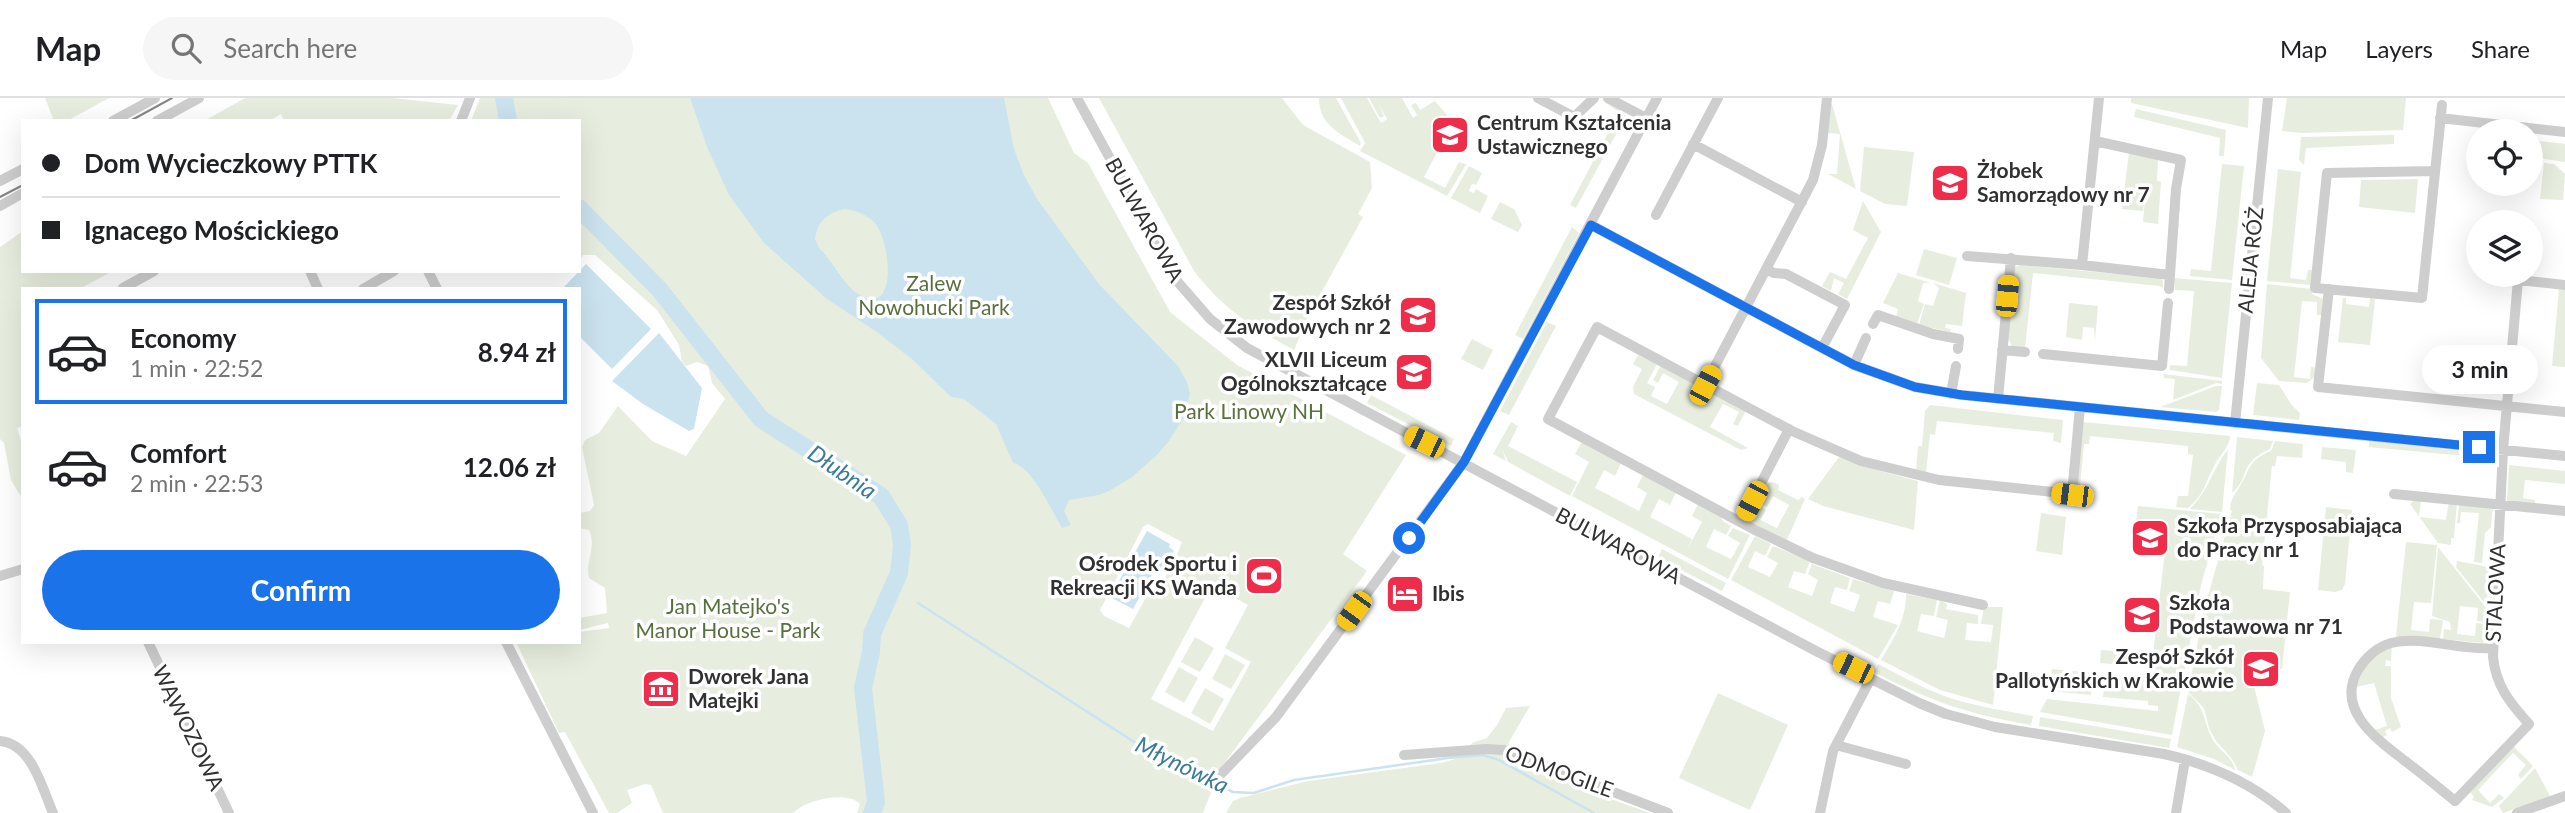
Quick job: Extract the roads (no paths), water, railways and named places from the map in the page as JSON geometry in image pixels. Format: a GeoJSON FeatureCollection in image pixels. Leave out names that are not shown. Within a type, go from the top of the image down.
{"type":"FeatureCollection","features":[{"type":"Feature","properties":{"kind":"street"},"geometry":{"type":"LineString","coordinates":[[117,119],[155,98]]}},
{"type":"Feature","properties":{"kind":"street"},"geometry":{"type":"LineString","coordinates":[[161,119],[199,98]]}},
{"type":"Feature","properties":{"kind":"street"},"geometry":{"type":"LineString","coordinates":[[462,119],[470,98]]}},
{"type":"Feature","properties":{"kind":"street","name":"BULWAROWA"},"geometry":{"type":"LineString","coordinates":[[1077,98],[1171,273],[1210,319],[1247,348],[1814,650],[1938,711],[1979,723],[2185,760],[2247,786],[2286,813]]}},
{"type":"Feature","properties":{"kind":"street"},"geometry":{"type":"LineString","coordinates":[[1538,98],[1574,117],[1594,98]]}},
{"type":"Feature","properties":{"kind":"street"},"geometry":{"type":"LineString","coordinates":[[1608,98],[1646,118]]}},
{"type":"Feature","properties":{"kind":"street"},"geometry":{"type":"LineString","coordinates":[[1221,774],[1276,717],[1464,462],[1657,98]]}},
{"type":"Feature","properties":{"kind":"street"},"geometry":{"type":"LineString","coordinates":[[1656,215],[1718,98]]}},
{"type":"Feature","properties":{"kind":"street"},"geometry":{"type":"LineString","coordinates":[[1705,385],[1802,202],[1819,162],[1827,98]]}},
{"type":"Feature","properties":{"kind":"street"},"geometry":{"type":"LineString","coordinates":[[2082,265],[2099,98]]}},
{"type":"Feature","properties":{"kind":"street","name":"ALEJA RÓŻ"},"geometry":{"type":"LineString","coordinates":[[2235,423],[2268,98]]}},
{"type":"Feature","properties":{"kind":"street"},"geometry":{"type":"LineString","coordinates":[[2435,171],[2327,173],[2315,288],[2422,298],[2442,105]]}},
{"type":"Feature","properties":{"kind":"street"},"geometry":{"type":"LineString","coordinates":[[2440,118],[2565,131]]}},
{"type":"Feature","properties":{"kind":"street"},"geometry":{"type":"LineString","coordinates":[[2095,141],[2181,160],[2176,189],[2169,289]]}},
{"type":"Feature","properties":{"kind":"street"},"geometry":{"type":"LineString","coordinates":[[1693,144],[1802,202]]}},
{"type":"Feature","properties":{"kind":"street"},"geometry":{"type":"LineString","coordinates":[[0,181],[21,170]]}},
{"type":"Feature","properties":{"kind":"street"},"geometry":{"type":"LineString","coordinates":[[0,206],[21,194]]}},
{"type":"Feature","properties":{"kind":"street"},"geometry":{"type":"LineString","coordinates":[[1591,225],[1854,365],[1915,387],[1998,399],[2565,456]]}},
{"type":"Feature","properties":{"kind":"street"},"geometry":{"type":"LineString","coordinates":[[1967,256],[2011,258],[2170,275]]}},
{"type":"Feature","properties":{"kind":"street"},"geometry":{"type":"LineString","coordinates":[[1998,399],[2011,258]]}},
{"type":"Feature","properties":{"kind":"street"},"geometry":{"type":"LineString","coordinates":[[1766,269],[1786,274],[1845,305],[1822,348]]}},
{"type":"Feature","properties":{"kind":"street"},"geometry":{"type":"LineString","coordinates":[[125,287],[149,273]]}},
{"type":"Feature","properties":{"kind":"street"},"geometry":{"type":"LineString","coordinates":[[366,287],[391,273]]}},
{"type":"Feature","properties":{"kind":"street","name":"STALOWA"},"geometry":{"type":"LineString","coordinates":[[2493,648],[2394,643],[2380,648],[2368,657],[2356,675],[2353,696],[2358,716],[2372,734],[2455,801],[2529,724],[2502,692],[2495,671],[2493,648],[2502,450],[2518,280],[2565,285]]}},
{"type":"Feature","properties":{"kind":"street"},"geometry":{"type":"LineString","coordinates":[[2329,289],[2318,387],[2565,412]]}},
{"type":"Feature","properties":{"kind":"street"},"geometry":{"type":"LineString","coordinates":[[2043,354],[2162,366],[2168,303]]}},
{"type":"Feature","properties":{"kind":"street"},"geometry":{"type":"LineString","coordinates":[[1873,324],[1878,315],[1933,334],[1959,339],[1958,349]]}},
{"type":"Feature","properties":{"kind":"street"},"geometry":{"type":"LineString","coordinates":[[1983,605],[1861,576],[1803,554],[1548,419],[1597,327],[1841,454],[1897,472],[1950,482],[2072,495],[2080,407]]}},
{"type":"Feature","properties":{"kind":"street"},"geometry":{"type":"LineString","coordinates":[[1854,365],[1866,338]]}},
{"type":"Feature","properties":{"kind":"street"},"geometry":{"type":"LineString","coordinates":[[2002,350],[2025,352]]}},
{"type":"Feature","properties":{"kind":"street"},"geometry":{"type":"LineString","coordinates":[[1951,394],[1956,366]]}},
{"type":"Feature","properties":{"kind":"street"},"geometry":{"type":"LineString","coordinates":[[1741,522],[1790,429]]}},
{"type":"Feature","properties":{"kind":"street"},"geometry":{"type":"LineString","coordinates":[[2394,494],[2565,511]]}},
{"type":"Feature","properties":{"kind":"street"},"geometry":{"type":"LineString","coordinates":[[0,576],[21,570]]}},
{"type":"Feature","properties":{"kind":"street","name":"WĄWOZOWA"},"geometry":{"type":"LineString","coordinates":[[149,644],[229,813]]}},
{"type":"Feature","properties":{"kind":"street"},"geometry":{"type":"LineString","coordinates":[[507,644],[593,813]]}},
{"type":"Feature","properties":{"kind":"street"},"geometry":{"type":"LineString","coordinates":[[1819,813],[1836,745],[1871,678]]}},
{"type":"Feature","properties":{"kind":"street"},"geometry":{"type":"LineString","coordinates":[[0,741],[16,746],[28,758],[53,813]]}},
{"type":"Feature","properties":{"kind":"street"},"geometry":{"type":"LineString","coordinates":[[1836,745],[1906,764]]}},
{"type":"Feature","properties":{"kind":"street","name":"ODMOGILE"},"geometry":{"type":"LineString","coordinates":[[1404,755],[1486,748],[1504,750],[1668,813]]}},
{"type":"Feature","properties":{"kind":"street"},"geometry":{"type":"LineString","coordinates":[[2176,813],[2185,760]]}},
{"type":"Feature","properties":{"kind":"street"},"geometry":{"type":"LineString","coordinates":[[2517,813],[2537,810],[2559,798]]}},
{"type":"Feature","properties":{"kind":"street"},"geometry":{"type":"LineString","coordinates":[[2551,813],[2559,798]]}},
{"type":"Feature","properties":{"kind":"water"},"geometry":{"type":"Polygon","coordinates":[[[690,98],[1004,98],[1014,149],[1037,199],[1099,284],[1178,366],[1187,382],[1190,394],[1183,419],[1157,455],[1132,477],[1099,495],[1069,500],[1064,511],[1071,525],[1062,528],[1034,481],[1020,466],[1013,463],[996,424],[964,399],[951,397],[913,360],[827,299],[764,243],[729,195],[707,147],[690,98]],[[845,209],[824,219],[815,239],[819,248],[852,289],[870,299],[880,297],[888,275],[880,231],[868,217],[845,209]]]}},
{"type":"Feature","properties":{"kind":"water"},"geometry":{"type":"Polygon","coordinates":[[[586,264],[651,329],[612,369],[581,338],[581,287],[564,287],[577,273],[581,273],[586,264]]]}},
{"type":"Feature","properties":{"kind":"water"},"geometry":{"type":"Polygon","coordinates":[[[659,333],[702,388],[694,429],[689,431],[643,404],[612,381],[659,333]]]}},
{"type":"Feature","properties":{"kind":"water"},"geometry":{"type":"Polygon","coordinates":[[[1147,531],[1170,544],[1169,547],[1174,551],[1164,569],[1136,564],[1135,566],[1152,575],[1133,609],[1110,597],[1147,531]]]}},
{"type":"Feature","properties":{"kind":"waterway","name":"Dłubnia"},"geometry":{"type":"LineString","coordinates":[[504,98],[508,119]]}},
{"type":"Feature","properties":{"kind":"waterway","name":"Dłubnia"},"geometry":{"type":"LineString","coordinates":[[581,210],[659,289],[761,419],[881,496],[899,525],[902,545],[899,573],[872,634],[863,688],[876,802],[872,813]]}},
{"type":"Feature","properties":{"kind":"waterway","name":"Młynówka"},"geometry":{"type":"LineString","coordinates":[[899,570],[905,576]]}},
{"type":"Feature","properties":{"kind":"waterway","name":"Młynówka"},"geometry":{"type":"LineString","coordinates":[[918,603],[1156,756],[1233,792],[1254,793],[1294,780],[1482,755],[1499,760],[1594,813]]}},
{"type":"Feature","properties":{"kind":"tram line"},"geometry":{"type":"LineString","coordinates":[[134,119],[172,98]]}},
{"type":"Feature","properties":{"kind":"tram line"},"geometry":{"type":"LineString","coordinates":[[0,197],[21,186]]}},
{"type":"Feature","properties":{"kind":"place","name":"Centrum Kształcenia Ustawicznego"},"geometry":{"type":"Point","coordinates":[1450,135]}},
{"type":"Feature","properties":{"kind":"place","name":"Żłobek Samorządowy nr 7"},"geometry":{"type":"Point","coordinates":[1950,183]}},
{"type":"Feature","properties":{"kind":"place","name":"Zespół Szkół Zawodowych nr 2"},"geometry":{"type":"Point","coordinates":[1418,315]}},
{"type":"Feature","properties":{"kind":"place","name":"XLVII Liceum Ogólnokształcące"},"geometry":{"type":"Point","coordinates":[1414,372]}},
{"type":"Feature","properties":{"kind":"place","name":"Szkoła Przysposabiająca do Pracy nr 1"},"geometry":{"type":"Point","coordinates":[2150,538]}},
{"type":"Feature","properties":{"kind":"place","name":"Ośrodek Sportu i Rekreacji KS Wanda"},"geometry":{"type":"Point","coordinates":[1264,576]}},
{"type":"Feature","properties":{"kind":"place","name":"Ibis"},"geometry":{"type":"Point","coordinates":[1405,594]}},
{"type":"Feature","properties":{"kind":"place","name":"Szkoła Podstawowa nr 71"},"geometry":{"type":"Point","coordinates":[2142,615]}},
{"type":"Feature","properties":{"kind":"place","name":"Zespół Szkół Pallotyńskich w Krakowie"},"geometry":{"type":"Point","coordinates":[2261,669]}},
{"type":"Feature","properties":{"kind":"place","name":"Dworek Jana Matejki"},"geometry":{"type":"Point","coordinates":[661,689]}},
{"type":"Feature","properties":{"kind":"park label","name":"Zalew Nowohucki Park"},"geometry":{"type":"Point","coordinates":[934,296]}},
{"type":"Feature","properties":{"kind":"park label","name":"Park Linowy NH"},"geometry":{"type":"Point","coordinates":[1249,412]}},
{"type":"Feature","properties":{"kind":"park label","name":"Jan Matejko's Manor House - Park"},"geometry":{"type":"Point","coordinates":[728,619]}}]}
